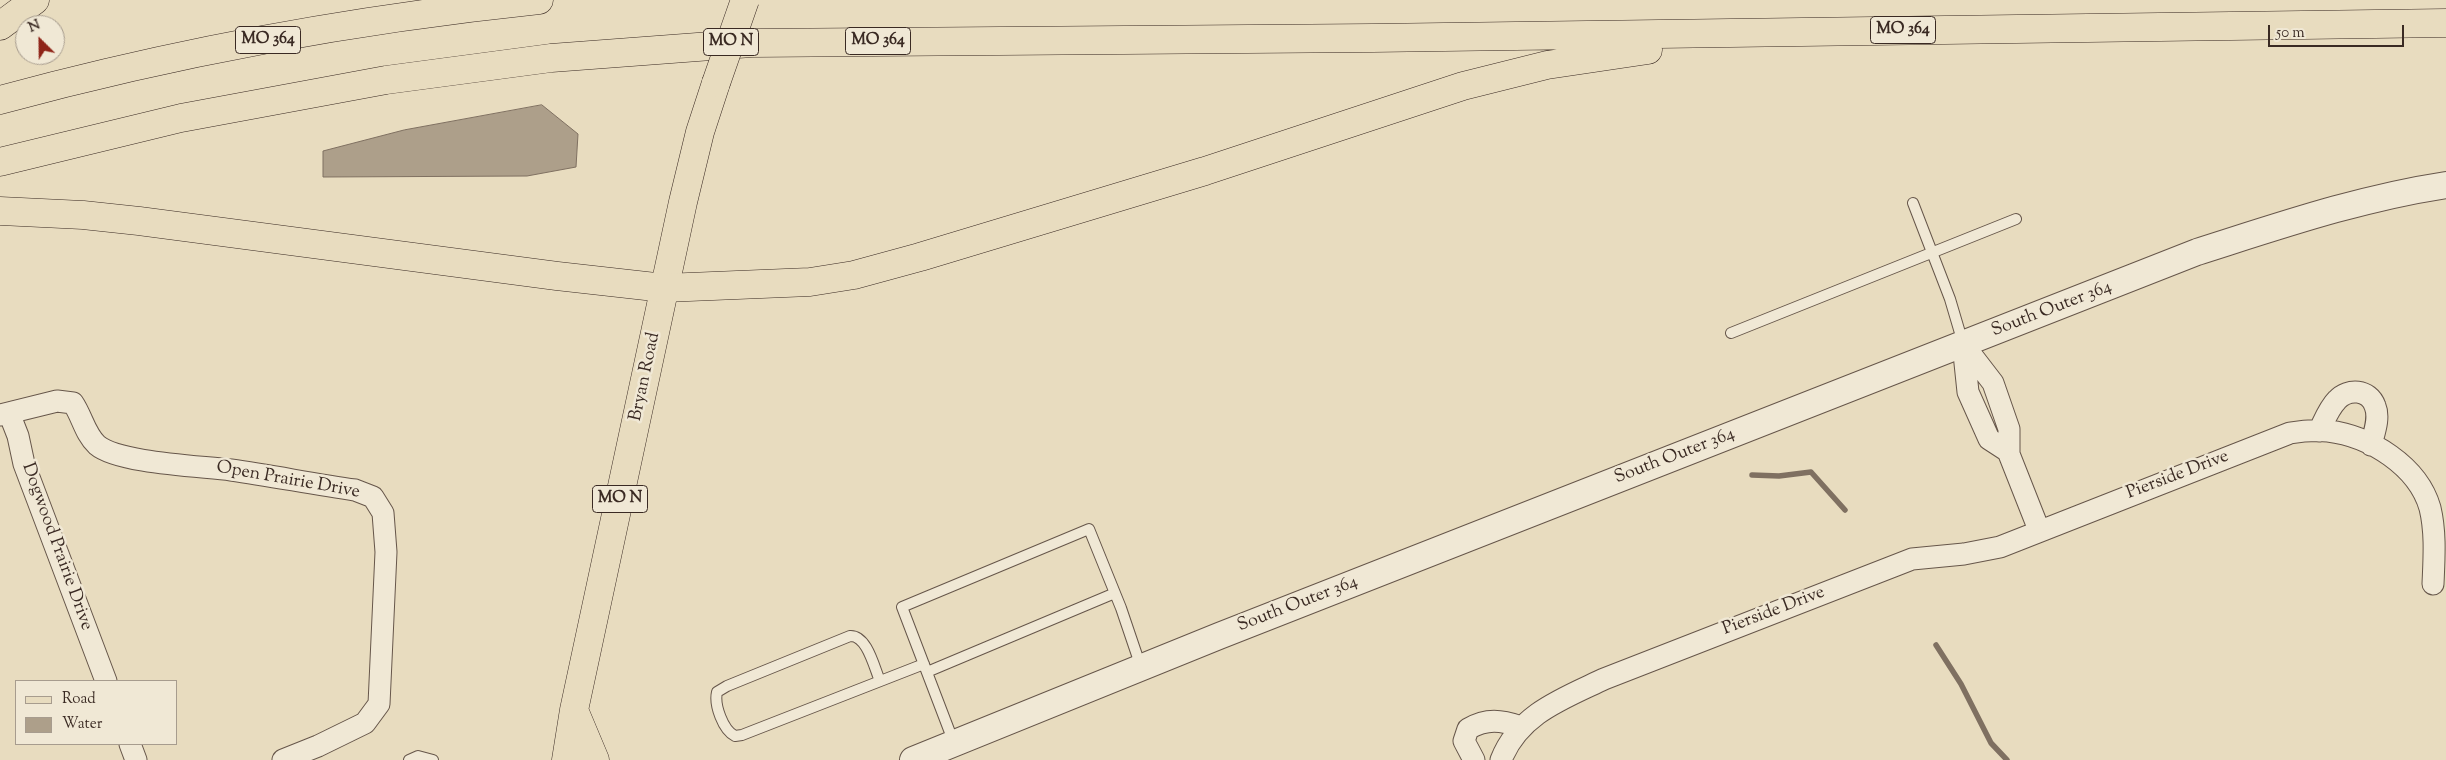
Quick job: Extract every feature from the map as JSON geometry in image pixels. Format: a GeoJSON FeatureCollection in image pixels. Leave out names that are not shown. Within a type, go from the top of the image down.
{"type":"FeatureCollection","features":[{"type":"Feature","properties":{"kind":"main road"},"geometry":{"type":"LineString","coordinates":[[0,26],[35,0]]}},
{"type":"Feature","properties":{"kind":"main road","name":"MO 364"},"geometry":{"type":"LineString","coordinates":[[0,100],[95,75],[283,37],[427,13],[539,0]]}},
{"type":"Feature","properties":{"kind":"main road","name":"Bryan Road"},"geometry":{"type":"LineString","coordinates":[[566,760],[574,710],[692,164],[716,83],[745,0]]}},
{"type":"Feature","properties":{"kind":"main road","name":"MO 364"},"geometry":{"type":"LineString","coordinates":[[0,162],[181,118],[377,82],[551,58],[687,47],[813,41],[1372,38],[2446,23]]}},
{"type":"Feature","properties":{"kind":"main road"},"geometry":{"type":"LineString","coordinates":[[0,212],[74,215],[130,220],[664,288],[810,282],[854,275],[1205,171],[1495,77],[1589,57],[1766,32]]}},
{"type":"Feature","properties":{"kind":"main road"},"geometry":{"type":"LineString","coordinates":[[574,710],[595,760]]}},
{"type":"Feature","properties":{"kind":"street","name":"South Outer 364"},"geometry":{"type":"LineString","coordinates":[[913,760],[1141,668],[2197,252],[2317,213],[2406,191],[2446,185]]}},
{"type":"Feature","properties":{"kind":"street"},"geometry":{"type":"LineString","coordinates":[[1964,344],[1993,383],[2009,429],[2009,452],[2039,530]]}},
{"type":"Feature","properties":{"kind":"street"},"geometry":{"type":"LineString","coordinates":[[2319,431],[2337,400],[2347,393],[2358,391],[2369,396],[2375,406],[2376,422],[2371,445]]}},
{"type":"Feature","properties":{"kind":"street","name":"Open Prairie Drive"},"geometry":{"type":"LineString","coordinates":[[4,414],[57,401],[72,403],[81,414],[89,436],[98,446],[116,455],[232,470],[355,490],[373,497],[383,513],[386,552],[379,704],[365,723],[294,758]]}},
{"type":"Feature","properties":{"kind":"street","name":"Dogwood Prairie Drive"},"geometry":{"type":"LineString","coordinates":[[4,414],[106,680]]}},
{"type":"Feature","properties":{"kind":"street","name":"Pierside Drive"},"geometry":{"type":"LineString","coordinates":[[1500,760],[1506,746],[1525,722],[1562,699],[1604,679],[1912,558],[1964,554],[2000,547],[2039,530],[2290,433],[2319,431],[2351,437],[2390,454],[2423,489],[2430,508],[2435,545],[2433,584]]}},
{"type":"Feature","properties":{"kind":"street"},"geometry":{"type":"LineString","coordinates":[[1474,760],[1464,741],[1468,729],[1481,721],[1495,720],[1521,727]]}},
{"type":"Feature","properties":{"kind":"street"},"geometry":{"type":"LineString","coordinates":[[130,745],[136,760]]}},
{"type":"Feature","properties":{"kind":"lane"},"geometry":{"type":"LineString","coordinates":[[1913,203],[1950,298],[1964,344]]}},
{"type":"Feature","properties":{"kind":"lane"},"geometry":{"type":"LineString","coordinates":[[1731,333],[2016,219]]}},
{"type":"Feature","properties":{"kind":"lane"},"geometry":{"type":"LineString","coordinates":[[954,743],[902,607],[1089,529],[1115,593],[1141,668]]}},
{"type":"Feature","properties":{"kind":"lane"},"geometry":{"type":"LineString","coordinates":[[880,681],[862,640],[855,636],[850,636],[727,686],[717,692],[716,702],[727,729],[735,736],[742,736],[880,681],[925,668],[1115,593]]}},
{"type":"Feature","properties":{"kind":"lane"},"geometry":{"type":"LineString","coordinates":[[409,760],[418,756],[433,760]]}},
{"type":"Feature","properties":{"kind":"water"},"geometry":{"type":"Polygon","coordinates":[[[542,105],[578,134],[576,167],[527,176],[323,177],[323,151],[404,130],[542,105]]]}},
{"type":"Feature","properties":{"kind":"waterway"},"geometry":{"type":"LineString","coordinates":[[1752,475],[1779,476],[1811,472],[1845,510]]}},
{"type":"Feature","properties":{"kind":"waterway"},"geometry":{"type":"LineString","coordinates":[[1936,645],[1961,684],[1991,743],[2007,760]]}}]}
